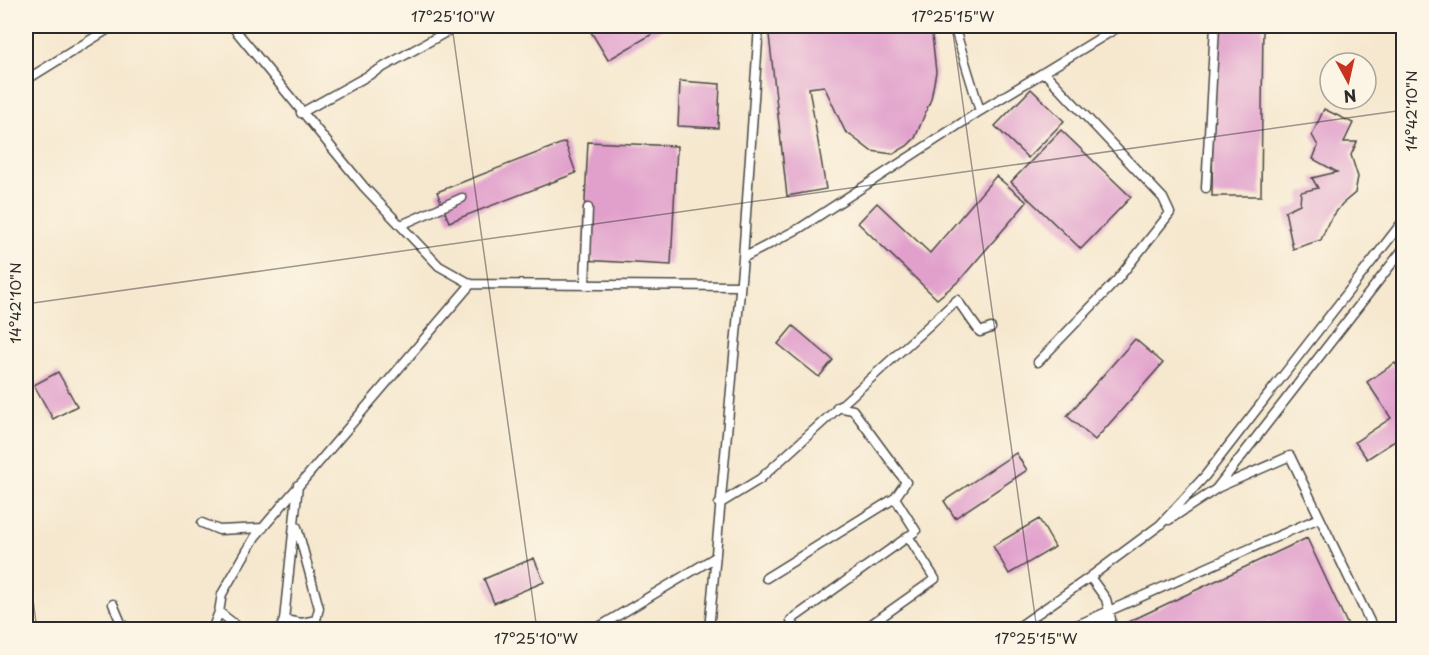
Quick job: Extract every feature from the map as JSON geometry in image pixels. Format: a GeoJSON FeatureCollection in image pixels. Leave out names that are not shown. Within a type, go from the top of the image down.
{"type":"FeatureCollection","features":[{"type":"Feature","properties":{"kind":"lane"},"geometry":{"type":"LineString","coordinates":[[26,80],[113,26]]}},
{"type":"Feature","properties":{"kind":"lane"},"geometry":{"type":"LineString","coordinates":[[231,26],[301,113],[439,266],[471,284],[739,286]]}},
{"type":"Feature","properties":{"kind":"lane"},"geometry":{"type":"LineString","coordinates":[[301,113],[457,26]]}},
{"type":"Feature","properties":{"kind":"lane"},"geometry":{"type":"LineString","coordinates":[[709,630],[743,258],[759,26]]}},
{"type":"Feature","properties":{"kind":"lane"},"geometry":{"type":"LineString","coordinates":[[954,26],[980,111]]}},
{"type":"Feature","properties":{"kind":"lane"},"geometry":{"type":"LineString","coordinates":[[743,258],[800,228],[980,111],[1120,26]]}},
{"type":"Feature","properties":{"kind":"lane"},"geometry":{"type":"LineString","coordinates":[[1206,188],[1215,26]]}},
{"type":"Feature","properties":{"kind":"lane"},"geometry":{"type":"LineString","coordinates":[[1038,362],[1117,280],[1170,213],[1163,198],[1044,72]]}},
{"type":"Feature","properties":{"kind":"lane"},"geometry":{"type":"LineString","coordinates":[[401,225],[462,198]]}},
{"type":"Feature","properties":{"kind":"lane"},"geometry":{"type":"LineString","coordinates":[[585,285],[588,208]]}},
{"type":"Feature","properties":{"kind":"lane"},"geometry":{"type":"LineString","coordinates":[[1151,531],[1205,476],[1404,220]]}},
{"type":"Feature","properties":{"kind":"lane"},"geometry":{"type":"LineString","coordinates":[[1216,489],[1404,248]]}},
{"type":"Feature","properties":{"kind":"lane"},"geometry":{"type":"LineString","coordinates":[[212,630],[219,612],[222,594],[263,528],[471,284]]}},
{"type":"Feature","properties":{"kind":"lane"},"geometry":{"type":"LineString","coordinates":[[719,504],[760,479],[957,300],[980,332],[991,328]]}},
{"type":"Feature","properties":{"kind":"lane"},"geometry":{"type":"LineString","coordinates":[[766,578],[895,498],[906,482],[853,410],[837,407]]}},
{"type":"Feature","properties":{"kind":"lane"},"geometry":{"type":"LineString","coordinates":[[1014,630],[1151,531],[1216,489],[1290,456],[1374,630]]}},
{"type":"Feature","properties":{"kind":"lane"},"geometry":{"type":"LineString","coordinates":[[295,520],[319,608],[316,620],[280,626],[298,485]]}},
{"type":"Feature","properties":{"kind":"lane"},"geometry":{"type":"LineString","coordinates":[[797,630],[791,620],[916,531],[895,498]]}},
{"type":"Feature","properties":{"kind":"lane"},"geometry":{"type":"LineString","coordinates":[[1066,630],[1319,518]]}},
{"type":"Feature","properties":{"kind":"lane"},"geometry":{"type":"LineString","coordinates":[[202,523],[219,530],[263,528]]}},
{"type":"Feature","properties":{"kind":"lane"},"geometry":{"type":"LineString","coordinates":[[863,630],[935,579],[908,536]]}},
{"type":"Feature","properties":{"kind":"lane"},"geometry":{"type":"LineString","coordinates":[[594,630],[714,558]]}},
{"type":"Feature","properties":{"kind":"lane"},"geometry":{"type":"LineString","coordinates":[[1066,630],[1110,618],[1106,599],[1090,577]]}},
{"type":"Feature","properties":{"kind":"lane"},"geometry":{"type":"LineString","coordinates":[[113,604],[121,623],[128,630]]}},
{"type":"Feature","properties":{"kind":"lane"},"geometry":{"type":"LineString","coordinates":[[219,612],[242,630]]}},
{"type":"Feature","properties":{"kind":"building"},"geometry":{"type":"Polygon","coordinates":[[[666,26],[608,60],[588,27],[666,26]]]}},
{"type":"Feature","properties":{"kind":"building"},"geometry":{"type":"Polygon","coordinates":[[[768,26],[931,26],[936,72],[931,99],[915,138],[893,154],[871,151],[845,131],[824,86],[809,88],[826,189],[787,196],[768,26]]]}},
{"type":"Feature","properties":{"kind":"building"},"geometry":{"type":"Polygon","coordinates":[[[1214,26],[1263,26],[1261,196],[1212,196],[1214,26]]]}},
{"type":"Feature","properties":{"kind":"building"},"geometry":{"type":"Polygon","coordinates":[[[680,81],[720,84],[718,128],[678,126],[680,81]]]}},
{"type":"Feature","properties":{"kind":"building"},"geometry":{"type":"Polygon","coordinates":[[[1031,89],[1064,121],[1028,158],[995,126],[1031,89]]]}},
{"type":"Feature","properties":{"kind":"building"},"geometry":{"type":"Polygon","coordinates":[[[1323,111],[1328,111],[1353,123],[1344,142],[1357,142],[1351,155],[1358,177],[1355,193],[1342,204],[1328,223],[1321,240],[1293,249],[1285,211],[1300,204],[1301,192],[1318,188],[1312,178],[1337,172],[1313,159],[1318,146],[1312,135],[1323,111]]]}},
{"type":"Feature","properties":{"kind":"building"},"geometry":{"type":"Polygon","coordinates":[[[1061,130],[1131,197],[1081,249],[1011,182],[1061,130]]]}},
{"type":"Feature","properties":{"kind":"building"},"geometry":{"type":"Polygon","coordinates":[[[565,142],[576,173],[449,222],[437,192],[565,142]]]}},
{"type":"Feature","properties":{"kind":"building"},"geometry":{"type":"Polygon","coordinates":[[[588,142],[677,146],[671,265],[582,260],[588,142]]]}},
{"type":"Feature","properties":{"kind":"building"},"geometry":{"type":"Polygon","coordinates":[[[996,176],[1027,202],[959,281],[937,299],[858,223],[877,203],[930,253],[996,176]]]}},
{"type":"Feature","properties":{"kind":"building"},"geometry":{"type":"Polygon","coordinates":[[[793,326],[833,360],[819,377],[778,344],[793,326]]]}},
{"type":"Feature","properties":{"kind":"building"},"geometry":{"type":"Polygon","coordinates":[[[1135,339],[1163,363],[1095,440],[1067,416],[1135,339]]]}},
{"type":"Feature","properties":{"kind":"building"},"geometry":{"type":"Polygon","coordinates":[[[1395,363],[1404,376],[1404,435],[1367,459],[1355,442],[1391,418],[1367,382],[1395,363]]]}},
{"type":"Feature","properties":{"kind":"building"},"geometry":{"type":"Polygon","coordinates":[[[58,372],[77,406],[53,419],[34,385],[58,372]]]}},
{"type":"Feature","properties":{"kind":"building"},"geometry":{"type":"Polygon","coordinates":[[[1016,453],[1027,470],[955,518],[944,501],[1016,453]]]}},
{"type":"Feature","properties":{"kind":"building"},"geometry":{"type":"Polygon","coordinates":[[[1039,519],[1055,547],[1009,574],[993,546],[1039,519]]]}},
{"type":"Feature","properties":{"kind":"building"},"geometry":{"type":"Polygon","coordinates":[[[1307,538],[1350,630],[1272,630],[1269,623],[1255,630],[1111,630],[1307,538]]]}},
{"type":"Feature","properties":{"kind":"building"},"geometry":{"type":"Polygon","coordinates":[[[534,558],[544,582],[494,603],[484,579],[534,558]]]}}]}
